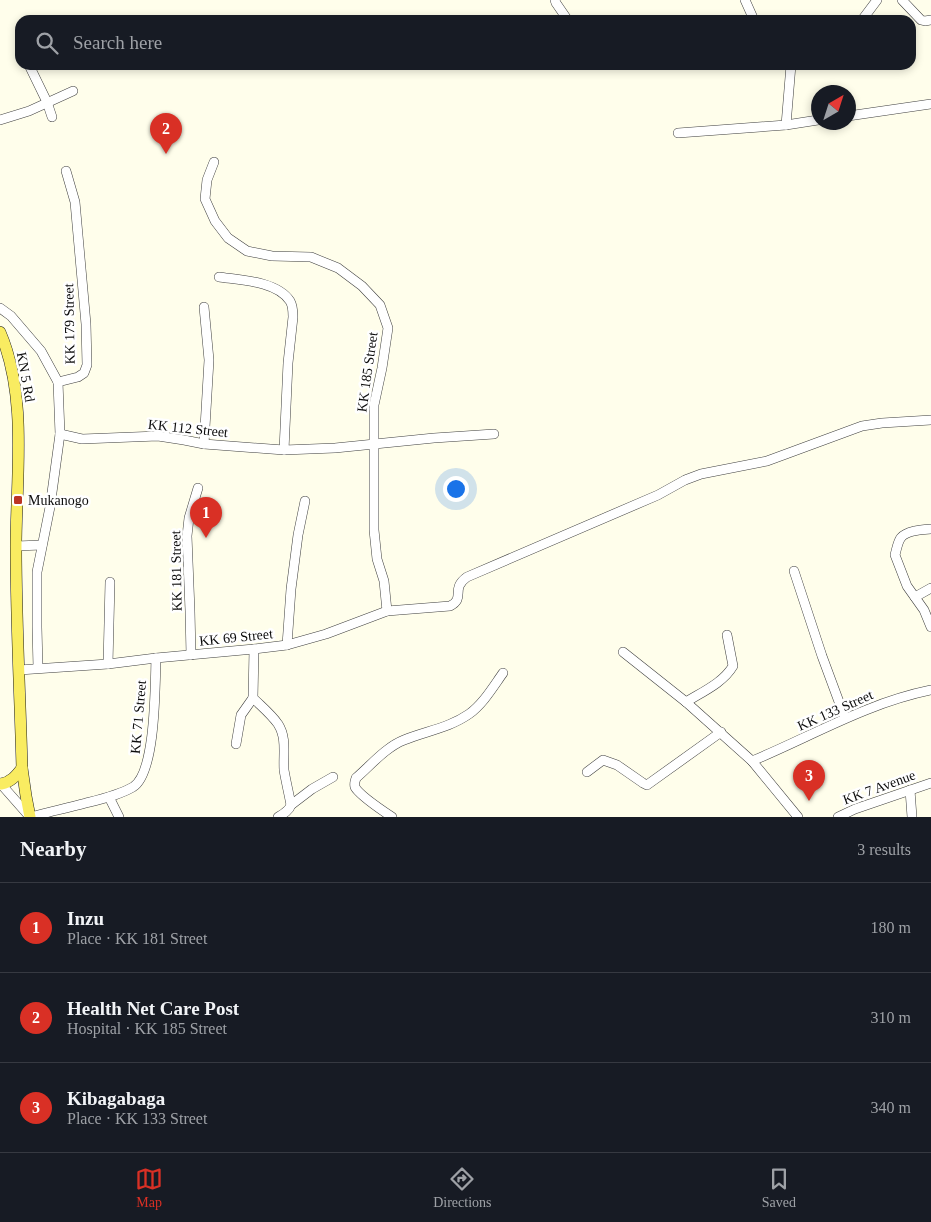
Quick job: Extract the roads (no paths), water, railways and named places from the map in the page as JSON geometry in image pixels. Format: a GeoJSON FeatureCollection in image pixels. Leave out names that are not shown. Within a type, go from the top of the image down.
{"type":"FeatureCollection","features":[{"type":"Feature","properties":{"kind":"main road","name":"KN 5 Rd"},"geometry":{"type":"LineString","coordinates":[[0,332],[12,368],[17,402],[16,546],[22,768],[30,817]]}},
{"type":"Feature","properties":{"kind":"main road"},"geometry":{"type":"LineString","coordinates":[[0,784],[7,783],[22,768]]}},
{"type":"Feature","properties":{"kind":"street"},"geometry":{"type":"LineString","coordinates":[[555,0],[564,15]]}},
{"type":"Feature","properties":{"kind":"street"},"geometry":{"type":"LineString","coordinates":[[745,0],[752,15]]}},
{"type":"Feature","properties":{"kind":"street"},"geometry":{"type":"LineString","coordinates":[[866,15],[877,0]]}},
{"type":"Feature","properties":{"kind":"street"},"geometry":{"type":"LineString","coordinates":[[902,0],[921,20],[931,20]]}},
{"type":"Feature","properties":{"kind":"street"},"geometry":{"type":"LineString","coordinates":[[31,70],[52,117]]}},
{"type":"Feature","properties":{"kind":"street"},"geometry":{"type":"LineString","coordinates":[[786,125],[791,70]]}},
{"type":"Feature","properties":{"kind":"street"},"geometry":{"type":"LineString","coordinates":[[0,120],[29,111],[73,91]]}},
{"type":"Feature","properties":{"kind":"street"},"geometry":{"type":"LineString","coordinates":[[856,115],[931,104]]}},
{"type":"Feature","properties":{"kind":"street"},"geometry":{"type":"LineString","coordinates":[[678,133],[786,125],[811,121]]}},
{"type":"Feature","properties":{"kind":"street","name":"KK 185 Street"},"geometry":{"type":"LineString","coordinates":[[214,162],[207,180],[205,199],[215,221],[228,238],[248,251],[272,256],[311,257],[338,268],[362,286],[380,305],[388,328],[374,406],[374,530],[377,558],[384,581],[387,611]]}},
{"type":"Feature","properties":{"kind":"street","name":"KK 179 Street"},"geometry":{"type":"LineString","coordinates":[[38,668],[37,572],[50,507],[60,434],[58,382],[78,377],[84,373],[86,365],[86,324],[75,202],[66,171]]}},
{"type":"Feature","properties":{"kind":"street"},"geometry":{"type":"LineString","coordinates":[[220,277],[263,284],[274,288],[290,300],[293,317],[288,363],[284,450]]}},
{"type":"Feature","properties":{"kind":"street"},"geometry":{"type":"LineString","coordinates":[[204,307],[209,360],[204,444]]}},
{"type":"Feature","properties":{"kind":"street"},"geometry":{"type":"LineString","coordinates":[[0,308],[11,316],[41,351],[58,382]]}},
{"type":"Feature","properties":{"kind":"street","name":"KK 69 Street"},"geometry":{"type":"LineString","coordinates":[[19,670],[108,664],[254,650],[287,645],[326,634],[387,611],[450,606],[456,603],[461,581],[468,577],[658,495],[685,480],[701,474],[767,461],[862,426],[931,420]]}},
{"type":"Feature","properties":{"kind":"street","name":"KK 112 Street"},"geometry":{"type":"LineString","coordinates":[[60,434],[82,439],[158,436],[204,444],[284,450],[335,448],[494,434]]}},
{"type":"Feature","properties":{"kind":"street","name":"KK 181 Street"},"geometry":{"type":"LineString","coordinates":[[191,655],[187,536],[189,518],[198,488]]}},
{"type":"Feature","properties":{"kind":"street"},"geometry":{"type":"LineString","coordinates":[[287,645],[291,589],[298,535],[305,501]]}},
{"type":"Feature","properties":{"kind":"street"},"geometry":{"type":"LineString","coordinates":[[931,529],[906,533],[901,536],[895,555],[907,586],[924,610],[931,627]]}},
{"type":"Feature","properties":{"kind":"street"},"geometry":{"type":"LineString","coordinates":[[16,546],[42,545]]}},
{"type":"Feature","properties":{"kind":"street"},"geometry":{"type":"LineString","coordinates":[[794,571],[816,640],[845,718]]}},
{"type":"Feature","properties":{"kind":"street"},"geometry":{"type":"LineString","coordinates":[[108,664],[110,582]]}},
{"type":"Feature","properties":{"kind":"street"},"geometry":{"type":"LineString","coordinates":[[915,597],[931,588]]}},
{"type":"Feature","properties":{"kind":"street"},"geometry":{"type":"LineString","coordinates":[[686,702],[729,673],[732,666],[727,635]]}},
{"type":"Feature","properties":{"kind":"street"},"geometry":{"type":"LineString","coordinates":[[236,744],[241,715],[253,698],[254,650]]}},
{"type":"Feature","properties":{"kind":"street"},"geometry":{"type":"LineString","coordinates":[[623,652],[686,702],[752,761],[798,817]]}},
{"type":"Feature","properties":{"kind":"street","name":"KK 71 Street"},"geometry":{"type":"LineString","coordinates":[[30,817],[109,797],[134,786],[138,782],[149,758],[154,711],[156,658]]}},
{"type":"Feature","properties":{"kind":"street"},"geometry":{"type":"LineString","coordinates":[[392,817],[361,794],[355,786],[356,778],[390,748],[403,740],[438,729],[470,713],[503,673]]}},
{"type":"Feature","properties":{"kind":"street","name":"KK 133 Street"},"geometry":{"type":"LineString","coordinates":[[752,761],[845,718],[884,703],[931,690]]}},
{"type":"Feature","properties":{"kind":"street"},"geometry":{"type":"LineString","coordinates":[[253,698],[278,724],[283,734],[285,776],[292,806]]}},
{"type":"Feature","properties":{"kind":"street"},"geometry":{"type":"LineString","coordinates":[[587,772],[604,760],[617,765],[648,785],[721,732]]}},
{"type":"Feature","properties":{"kind":"street"},"geometry":{"type":"LineString","coordinates":[[278,817],[312,790],[333,777]]}},
{"type":"Feature","properties":{"kind":"street","name":"KK 7 Avenue"},"geometry":{"type":"LineString","coordinates":[[838,817],[855,809],[931,783]]}},
{"type":"Feature","properties":{"kind":"street"},"geometry":{"type":"LineString","coordinates":[[0,784],[30,817]]}},
{"type":"Feature","properties":{"kind":"street"},"geometry":{"type":"LineString","coordinates":[[910,790],[912,817]]}},
{"type":"Feature","properties":{"kind":"street"},"geometry":{"type":"LineString","coordinates":[[109,797],[119,817]]}},
{"type":"Feature","properties":{"kind":"place","name":"Health Net Care Post"},"geometry":{"type":"Point","coordinates":[166,154]}},
{"type":"Feature","properties":{"kind":"place","name":"Mukanogo"},"geometry":{"type":"Point","coordinates":[18,500]}},
{"type":"Feature","properties":{"kind":"place","name":"Inzu"},"geometry":{"type":"Point","coordinates":[206,538]}},
{"type":"Feature","properties":{"kind":"place","name":"Kibagabaga"},"geometry":{"type":"Point","coordinates":[809,801]}}]}
